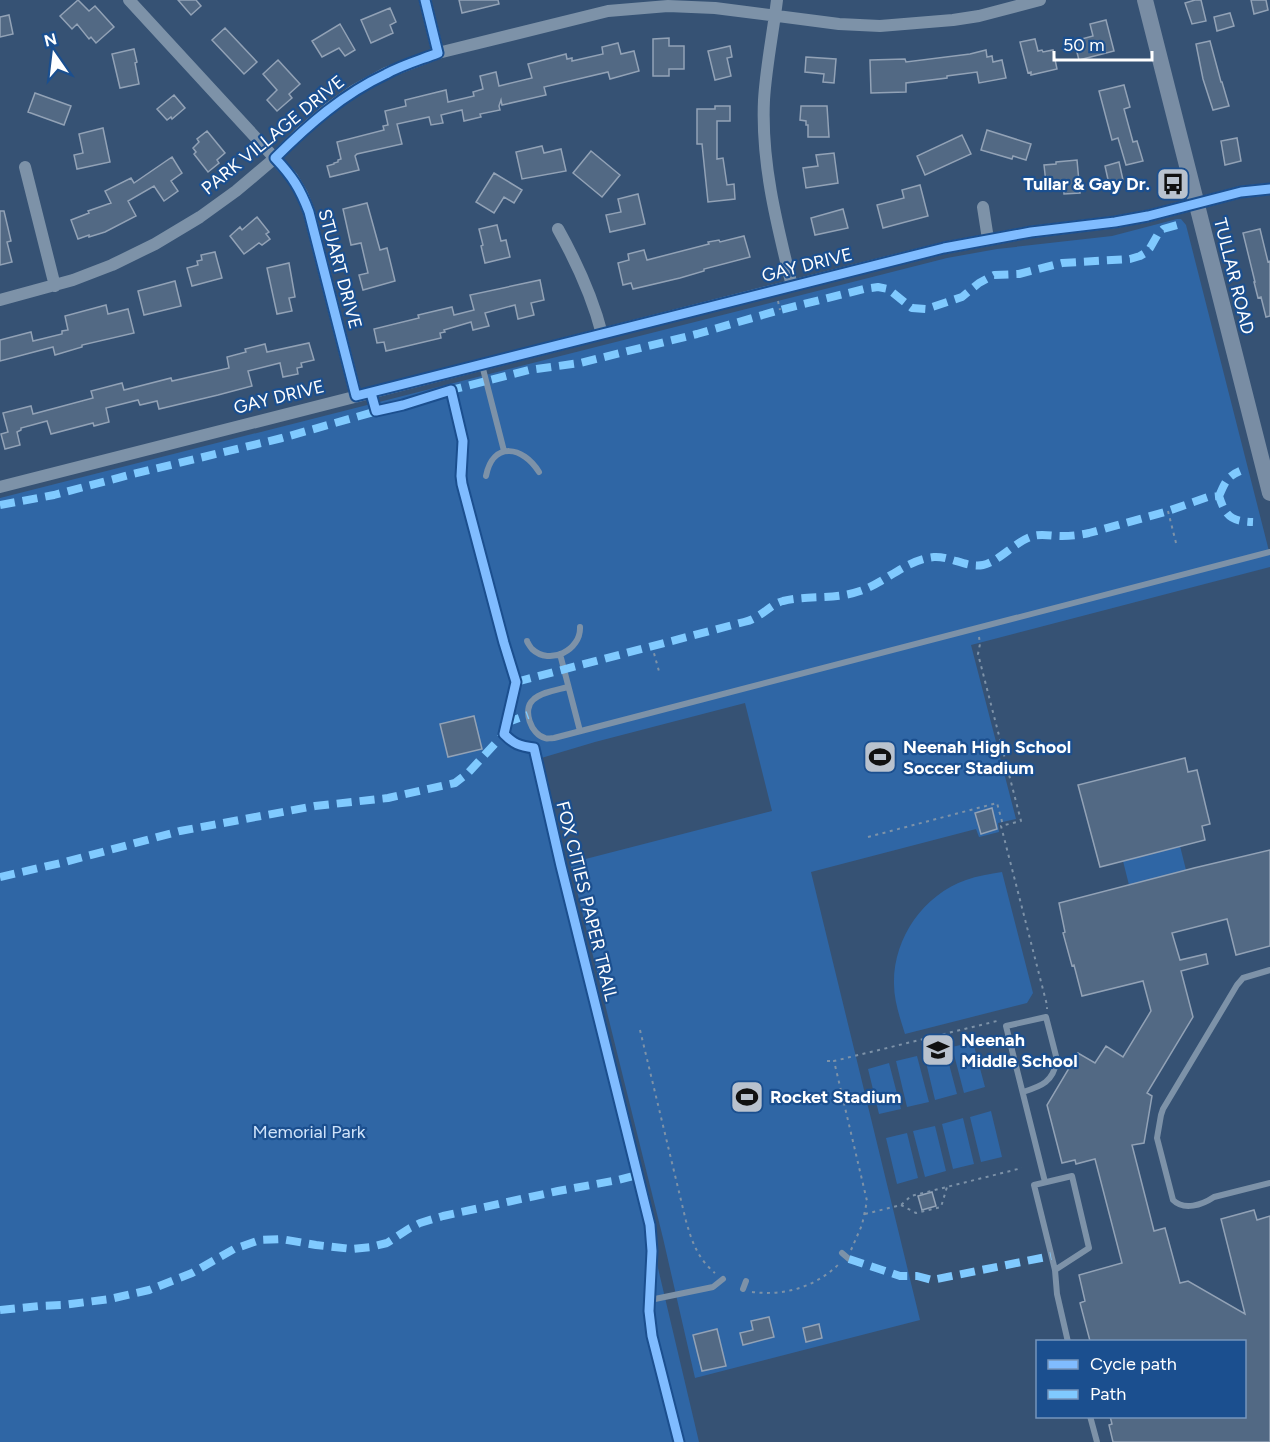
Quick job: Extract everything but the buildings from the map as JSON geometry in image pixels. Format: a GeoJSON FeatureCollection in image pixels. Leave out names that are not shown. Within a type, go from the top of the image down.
{"type":"FeatureCollection","features":[{"type":"Feature","properties":{"kind":"main road","name":"TULLAR ROAD"},"geometry":{"type":"LineString","coordinates":[[1145,0],[1270,493]]}},
{"type":"Feature","properties":{"kind":"street","name":"STUART DRIVE"},"geometry":{"type":"LineString","coordinates":[[129,0],[292,177],[302,194],[309,212],[356,396]]}},
{"type":"Feature","properties":{"kind":"street"},"geometry":{"type":"LineString","coordinates":[[424,0],[438,53]]}},
{"type":"Feature","properties":{"kind":"street"},"geometry":{"type":"LineString","coordinates":[[777,0],[764,101],[765,147],[770,189],[792,286]]}},
{"type":"Feature","properties":{"kind":"street","name":"PARK VILLAGE DRIVE"},"geometry":{"type":"LineString","coordinates":[[0,300],[55,286],[112,265],[155,244],[200,217],[226,198],[328,109],[355,90],[386,73],[438,53],[608,5],[715,8],[839,24],[880,26],[979,16],[1040,0]]}},
{"type":"Feature","properties":{"kind":"street"},"geometry":{"type":"LineString","coordinates":[[25,167],[55,286]]}},
{"type":"Feature","properties":{"kind":"street","name":"GAY DRIVE"},"geometry":{"type":"LineString","coordinates":[[0,487],[944,248],[1031,232],[1107,224],[1241,192],[1270,189]]}},
{"type":"Feature","properties":{"kind":"street"},"geometry":{"type":"LineString","coordinates":[[983,207],[988,239]]}},
{"type":"Feature","properties":{"kind":"street"},"geometry":{"type":"LineString","coordinates":[[558,228],[588,288],[602,334]]}},
{"type":"Feature","properties":{"kind":"lane"},"geometry":{"type":"LineString","coordinates":[[482,365],[504,451]]}},
{"type":"Feature","properties":{"kind":"lane"},"geometry":{"type":"LineString","coordinates":[[486,476],[488,465],[504,451],[515,451],[524,455],[539,472]]}},
{"type":"Feature","properties":{"kind":"lane"},"geometry":{"type":"LineString","coordinates":[[568,687],[541,694],[530,703],[528,715],[538,735],[554,738],[1270,552]]}},
{"type":"Feature","properties":{"kind":"lane"},"geometry":{"type":"LineString","coordinates":[[526,641],[539,654],[550,656],[560,654],[572,648],[576,643],[580,627]]}},
{"type":"Feature","properties":{"kind":"lane"},"geometry":{"type":"LineString","coordinates":[[560,654],[580,731]]}},
{"type":"Feature","properties":{"kind":"lane"},"geometry":{"type":"LineString","coordinates":[[1270,970],[1243,978],[1237,985],[1161,1115],[1157,1138],[1173,1200],[1179,1205],[1187,1207],[1207,1202],[1214,1197],[1270,1183]]}},
{"type":"Feature","properties":{"kind":"lane"},"geometry":{"type":"LineString","coordinates":[[1023,1092],[1040,1087],[1047,1082],[1056,1066],[1057,1060],[1046,1017],[1006,1026],[1045,1182]]}},
{"type":"Feature","properties":{"kind":"lane"},"geometry":{"type":"LineString","coordinates":[[1054,1270],[1089,1248],[1072,1176],[1034,1185],[1068,1340]]}},
{"type":"Feature","properties":{"kind":"lane"},"geometry":{"type":"LineString","coordinates":[[650,1300],[713,1287],[723,1279]]}},
{"type":"Feature","properties":{"kind":"lane"},"geometry":{"type":"LineString","coordinates":[[743,1289],[746,1281]]}},
{"type":"Feature","properties":{"kind":"lane"},"geometry":{"type":"LineString","coordinates":[[1091,1418],[1097,1442]]}},
{"type":"Feature","properties":{"kind":"path"},"geometry":{"type":"LineString","coordinates":[[1168,511],[1176,543]]}},
{"type":"Feature","properties":{"kind":"path"},"geometry":{"type":"LineString","coordinates":[[976,628],[980,644],[978,654],[1021,821],[1003,825]]}},
{"type":"Feature","properties":{"kind":"path"},"geometry":{"type":"LineString","coordinates":[[652,646],[660,675]]}},
{"type":"Feature","properties":{"kind":"path"},"geometry":{"type":"LineString","coordinates":[[868,837],[997,803],[1047,1005],[1046,1017]]}},
{"type":"Feature","properties":{"kind":"path"},"geometry":{"type":"LineString","coordinates":[[827,1061],[1002,1020]]}},
{"type":"Feature","properties":{"kind":"path"},"geometry":{"type":"LineString","coordinates":[[640,1030],[694,1246],[704,1262],[723,1279]]}},
{"type":"Feature","properties":{"kind":"path"},"geometry":{"type":"LineString","coordinates":[[743,1289],[762,1293],[778,1293],[794,1290],[821,1279],[833,1270],[855,1243],[867,1201],[834,1061]]}},
{"type":"Feature","properties":{"kind":"path"},"geometry":{"type":"LineString","coordinates":[[865,1214],[901,1205],[911,1196],[1022,1168]]}},
{"type":"Feature","properties":{"kind":"path"},"geometry":{"type":"LineString","coordinates":[[901,1205],[916,1213],[941,1207],[947,1187]]}},
{"type":"Feature","properties":{"kind":"green space","name":"Memorial Park"},"geometry":{"type":"Polygon","coordinates":[[[1181,219],[1186,225],[1270,555],[1270,567],[971,645],[1016,819],[998,823],[999,832],[979,837],[976,829],[811,872],[920,1320],[695,1378],[663,1238],[570,863],[772,811],[745,703],[538,759],[699,1442],[0,1442],[0,498],[947,258],[997,249],[1112,236],[1181,219]]]}},
{"type":"Feature","properties":{"kind":"green space"},"geometry":{"type":"Polygon","coordinates":[[[1180,846],[1186,870],[1129,885],[1123,861],[1180,846]]]}},
{"type":"Feature","properties":{"kind":"green space"},"geometry":{"type":"Polygon","coordinates":[[[1002,872],[1033,993],[1027,1003],[905,1034],[895,997],[894,984],[895,967],[905,935],[924,908],[936,896],[970,879],[1002,872]]]}},
{"type":"Feature","properties":{"kind":"green space"},"geometry":{"type":"Polygon","coordinates":[[[973,1042],[985,1087],[964,1093],[952,1047],[973,1042]]]}},
{"type":"Feature","properties":{"kind":"green space"},"geometry":{"type":"Polygon","coordinates":[[[945,1049],[957,1094],[935,1100],[924,1054],[945,1049]]]}},
{"type":"Feature","properties":{"kind":"green space"},"geometry":{"type":"Polygon","coordinates":[[[917,1056],[929,1102],[907,1107],[896,1061],[917,1056]]]}},
{"type":"Feature","properties":{"kind":"green space"},"geometry":{"type":"Polygon","coordinates":[[[889,1063],[901,1109],[879,1114],[868,1069],[889,1063]]]}},
{"type":"Feature","properties":{"kind":"green space"},"geometry":{"type":"Polygon","coordinates":[[[991,1111],[1002,1157],[981,1162],[970,1117],[991,1111]]]}},
{"type":"Feature","properties":{"kind":"green space"},"geometry":{"type":"Polygon","coordinates":[[[963,1118],[974,1164],[953,1169],[942,1124],[963,1118]]]}},
{"type":"Feature","properties":{"kind":"green space"},"geometry":{"type":"Polygon","coordinates":[[[935,1126],[946,1171],[925,1177],[913,1131],[935,1126]]]}},
{"type":"Feature","properties":{"kind":"green space"},"geometry":{"type":"Polygon","coordinates":[[[907,1133],[918,1178],[897,1184],[886,1138],[907,1133]]]}},
{"type":"Feature","properties":{"kind":"marked path"},"geometry":{"type":"LineString","coordinates":[[447,391],[529,370],[580,363],[864,289],[878,287],[888,289],[912,308],[926,309],[962,297],[979,283],[994,275],[1019,274],[1062,263],[1130,259],[1140,256],[1150,248],[1163,229],[1177,225]]}},
{"type":"Feature","properties":{"kind":"marked path"},"geometry":{"type":"LineString","coordinates":[[0,505],[54,495],[282,438],[381,410]]}},
{"type":"Feature","properties":{"kind":"marked path"},"geometry":{"type":"LineString","coordinates":[[1219,496],[1229,478],[1240,471]]}},
{"type":"Feature","properties":{"kind":"marked path"},"geometry":{"type":"LineString","coordinates":[[516,682],[748,621],[783,601],[851,594],[924,559],[940,557],[971,565],[983,565],[1018,543],[1034,536],[1069,536],[1089,533],[1165,512],[1208,497],[1219,496],[1224,509],[1231,517],[1240,521],[1253,522]]}},
{"type":"Feature","properties":{"kind":"marked path"},"geometry":{"type":"LineString","coordinates":[[505,723],[528,715]]}},
{"type":"Feature","properties":{"kind":"marked path"},"geometry":{"type":"LineString","coordinates":[[0,877],[180,831],[315,806],[388,798],[455,783],[468,773],[504,734]]}},
{"type":"Feature","properties":{"kind":"marked path"},"geometry":{"type":"LineString","coordinates":[[0,1310],[110,1299],[149,1290],[192,1273],[234,1249],[260,1240],[281,1239],[352,1249],[371,1247],[387,1243],[420,1223],[443,1216],[637,1175]]}},
{"type":"Feature","properties":{"kind":"marked path"},"geometry":{"type":"LineString","coordinates":[[849,1259],[900,1276],[917,1276],[932,1280],[1051,1256]]}},
{"type":"Feature","properties":{"kind":"cycle path"},"geometry":{"type":"LineString","coordinates":[[425,0],[438,53],[398,68],[355,91],[313,122],[275,158],[295,183],[309,212],[356,396],[944,248],[1031,232],[1115,222],[1148,216],[1241,192],[1270,189]]}},
{"type":"Feature","properties":{"kind":"cycle path","name":"FOX CITIES PAPER TRAIL"},"geometry":{"type":"LineString","coordinates":[[371,393],[376,411],[451,390],[463,441],[462,484],[516,682],[504,734],[517,744],[534,748],[650,1225],[652,1251],[649,1311],[652,1336],[679,1442]]}},
{"type":"Feature","properties":{"kind":"place","name":"Tullar & Gay Dr."},"geometry":{"type":"Point","coordinates":[1173,184]}},
{"type":"Feature","properties":{"kind":"place","name":"Neenah High School Soccer Stadium"},"geometry":{"type":"Point","coordinates":[880,757]}},
{"type":"Feature","properties":{"kind":"place","name":"Neenah Middle School"},"geometry":{"type":"Point","coordinates":[938,1050]}},
{"type":"Feature","properties":{"kind":"place","name":"Rocket Stadium"},"geometry":{"type":"Point","coordinates":[747,1097]}}]}
